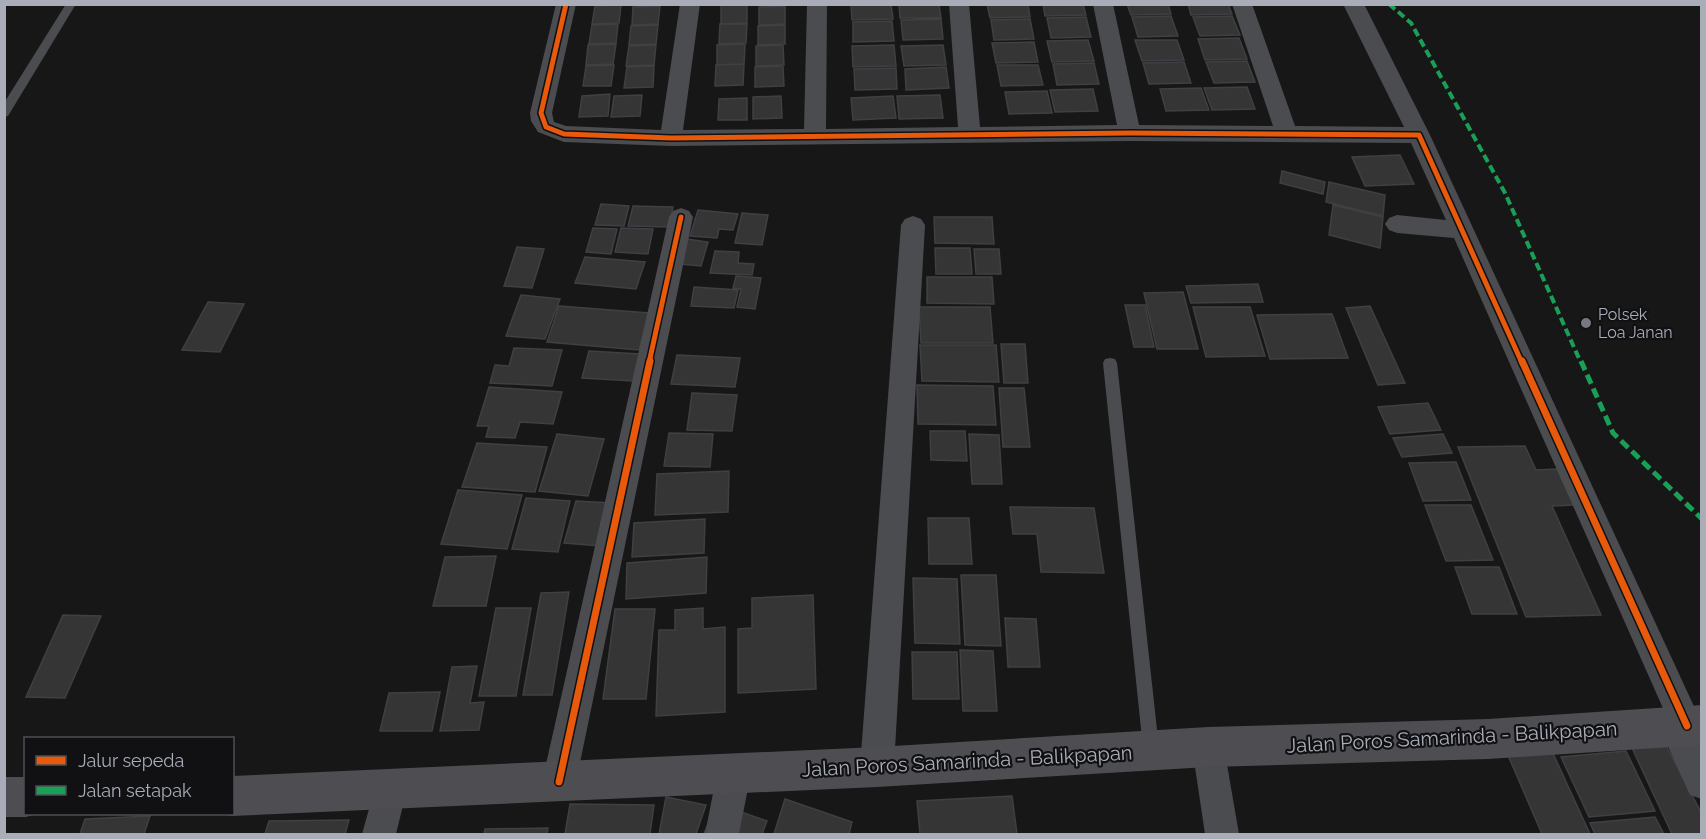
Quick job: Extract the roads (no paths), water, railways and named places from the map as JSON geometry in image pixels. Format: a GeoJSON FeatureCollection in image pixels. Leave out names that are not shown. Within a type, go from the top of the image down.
{"type":"FeatureCollection","features":[{"type":"Feature","properties":{"kind":"highway","name":"Jalan Poros Samarinda - Balikpapan"},"geometry":{"type":"LineString","coordinates":[[234,796],[559,783],[1208,747],[1488,739],[1688,726]]}},
{"type":"Feature","properties":{"kind":"highway"},"geometry":{"type":"LineString","coordinates":[[4,797],[24,797]]}},
{"type":"Feature","properties":{"kind":"street"},"geometry":{"type":"LineString","coordinates":[[566,4],[540,113],[546,127],[564,134],[671,138],[1130,133],[1419,135]]}},
{"type":"Feature","properties":{"kind":"street"},"geometry":{"type":"LineString","coordinates":[[671,138],[690,4]]}},
{"type":"Feature","properties":{"kind":"street"},"geometry":{"type":"LineString","coordinates":[[815,135],[817,4]]}},
{"type":"Feature","properties":{"kind":"street"},"geometry":{"type":"LineString","coordinates":[[959,4],[970,134]]}},
{"type":"Feature","properties":{"kind":"street"},"geometry":{"type":"LineString","coordinates":[[1103,4],[1130,133]]}},
{"type":"Feature","properties":{"kind":"street"},"geometry":{"type":"LineString","coordinates":[[1242,4],[1287,134]]}},
{"type":"Feature","properties":{"kind":"street"},"geometry":{"type":"LineString","coordinates":[[1353,4],[1419,135],[1688,726],[1701,783]]}},
{"type":"Feature","properties":{"kind":"street"},"geometry":{"type":"LineString","coordinates":[[559,783],[681,217]]}},
{"type":"Feature","properties":{"kind":"street"},"geometry":{"type":"LineString","coordinates":[[1397,224],[1462,230]]}},
{"type":"Feature","properties":{"kind":"street"},"geometry":{"type":"LineString","coordinates":[[877,767],[913,225]]}},
{"type":"Feature","properties":{"kind":"street"},"geometry":{"type":"LineString","coordinates":[[1208,747],[1222,834]]}},
{"type":"Feature","properties":{"kind":"street"},"geometry":{"type":"LineString","coordinates":[[722,834],[734,772]]}},
{"type":"Feature","properties":{"kind":"street"},"geometry":{"type":"LineString","coordinates":[[379,834],[390,789]]}},
{"type":"Feature","properties":{"kind":"lane"},"geometry":{"type":"LineString","coordinates":[[4,113],[71,4]]}},
{"type":"Feature","properties":{"kind":"lane"},"geometry":{"type":"LineString","coordinates":[[1110,363],[1151,750]]}},
{"type":"Feature","properties":{"kind":"place","name":"Polsek Loa Janan"},"geometry":{"type":"Point","coordinates":[1586,323]}}]}
